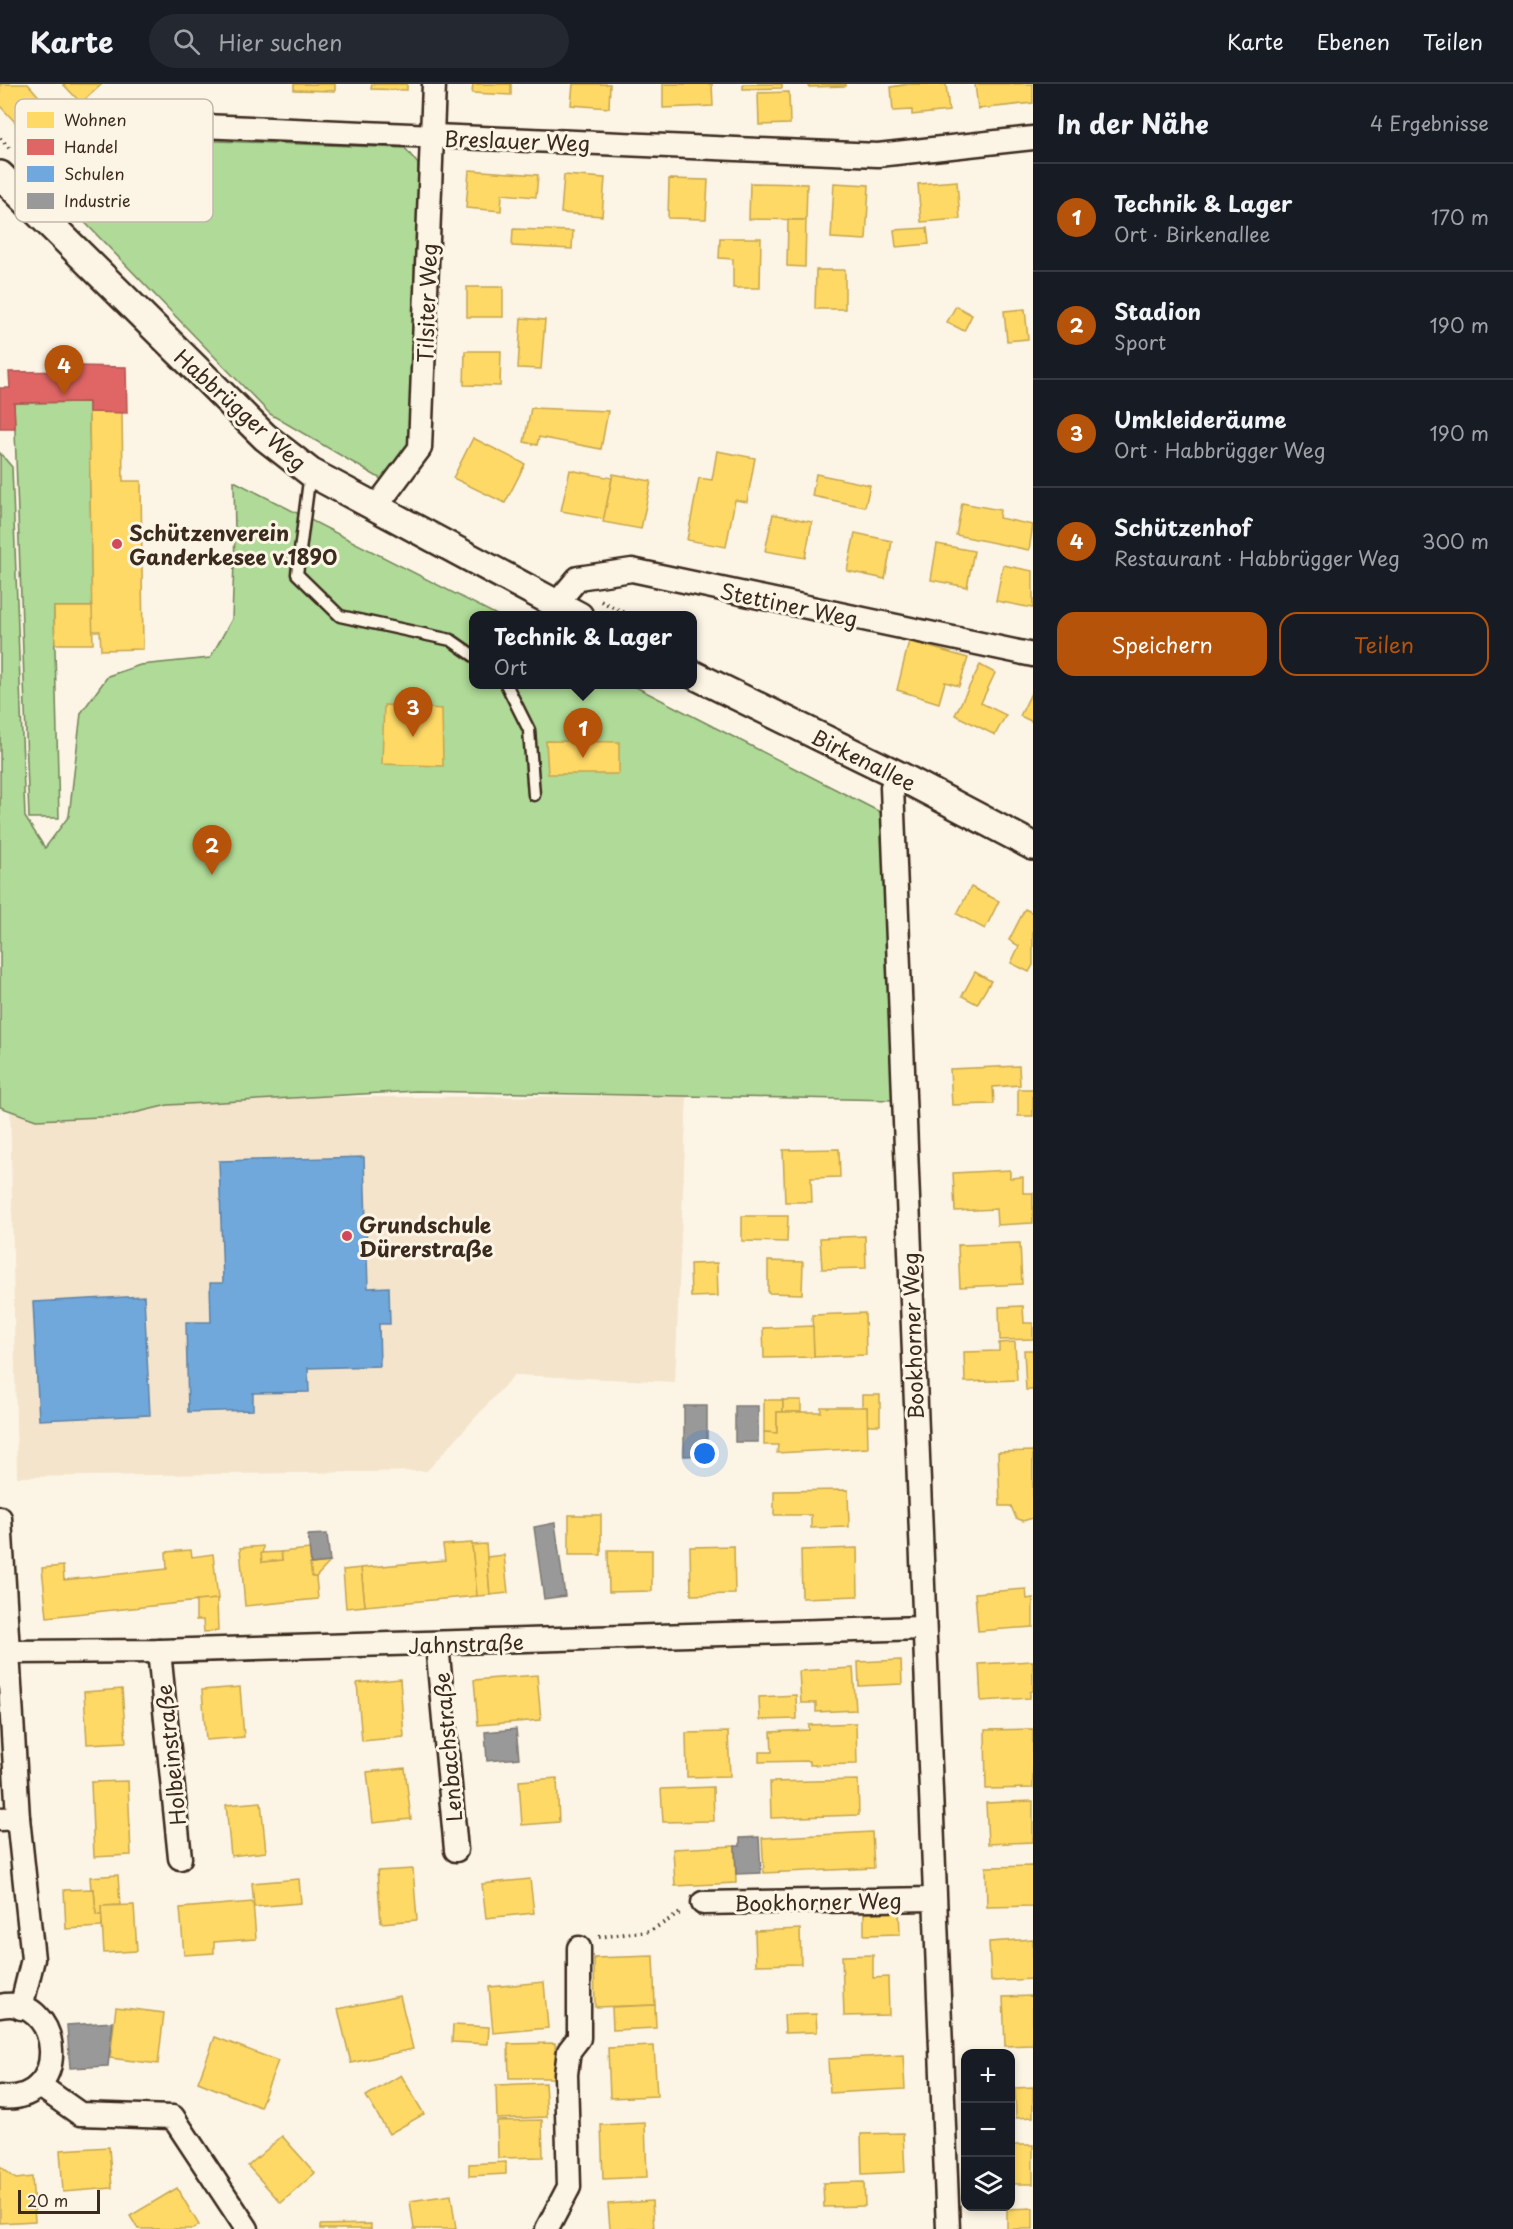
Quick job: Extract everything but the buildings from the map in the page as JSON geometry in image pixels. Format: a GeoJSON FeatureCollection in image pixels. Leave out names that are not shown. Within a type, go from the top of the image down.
{"type":"FeatureCollection","features":[{"type":"Feature","properties":{"kind":"street","name":"Tilsiter Weg"},"geometry":{"type":"LineString","coordinates":[[376,507],[420,448],[434,84]]}},
{"type":"Feature","properties":{"kind":"street","name":"Breslauer Weg"},"geometry":{"type":"LineString","coordinates":[[213,126],[878,155],[1033,138]]}},
{"type":"Feature","properties":{"kind":"street","name":"Habbrügger Weg"},"geometry":{"type":"LineString","coordinates":[[4,170],[15,184]]}},
{"type":"Feature","properties":{"kind":"street","name":"Habbrügger Weg"},"geometry":{"type":"LineString","coordinates":[[45,222],[265,437],[310,472],[568,609]]}},
{"type":"Feature","properties":{"kind":"street","name":"Stettiner Weg"},"geometry":{"type":"LineString","coordinates":[[568,609],[578,578],[632,570],[1033,655]]}},
{"type":"Feature","properties":{"kind":"street","name":"Birkenallee"},"geometry":{"type":"LineString","coordinates":[[697,676],[898,775],[1033,846]]}},
{"type":"Feature","properties":{"kind":"street","name":"Bookhorner Weg"},"geometry":{"type":"LineString","coordinates":[[898,775],[892,787],[948,2229]]}},
{"type":"Feature","properties":{"kind":"street"},"geometry":{"type":"LineString","coordinates":[[0,1518],[8,1652],[9,1819],[33,1959],[11,2007],[33,2014],[50,2035],[52,2062],[39,2085],[25,2094],[0,2097]]}},
{"type":"Feature","properties":{"kind":"street","name":"Jahnstraße"},"geometry":{"type":"LineString","coordinates":[[8,1652],[159,1651],[437,1644],[923,1628]]}},
{"type":"Feature","properties":{"kind":"street","name":"Lenbachstraße"},"geometry":{"type":"LineString","coordinates":[[437,1644],[456,1850]]}},
{"type":"Feature","properties":{"kind":"street","name":"Holbeinstraße"},"geometry":{"type":"LineString","coordinates":[[159,1651],[180,1858]]}},
{"type":"Feature","properties":{"kind":"street","name":"Bookhorner Weg"},"geometry":{"type":"LineString","coordinates":[[703,1903],[934,1899]]}},
{"type":"Feature","properties":{"kind":"street"},"geometry":{"type":"LineString","coordinates":[[547,2229],[569,2187],[566,2074],[569,2051],[579,2038],[579,1948]]}},
{"type":"Feature","properties":{"kind":"street"},"geometry":{"type":"LineString","coordinates":[[39,2085],[80,2114],[173,2117],[247,2229]]}},
{"type":"Feature","properties":{"kind":"lane"},"geometry":{"type":"LineString","coordinates":[[310,472],[297,574],[340,616],[451,640],[469,653]]}},
{"type":"Feature","properties":{"kind":"lane"},"geometry":{"type":"LineString","coordinates":[[508,689],[529,730],[534,795]]}},
{"type":"Feature","properties":{"kind":"path"},"geometry":{"type":"LineString","coordinates":[[0,138],[4,170]]}},
{"type":"Feature","properties":{"kind":"path"},"geometry":{"type":"LineString","coordinates":[[579,1948],[585,1941],[602,1936],[650,1931],[703,1903]]}},
{"type":"Feature","properties":{"kind":"shaded area","name":"Grundschule Dürerstraße"},"geometry":{"type":"Polygon","coordinates":[[[687,1096],[675,1382],[514,1375],[427,1471],[17,1477],[10,1098],[687,1096]]]}},
{"type":"Feature","properties":{"kind":"green space"},"geometry":{"type":"Polygon","coordinates":[[[213,141],[405,148],[418,164],[415,445],[386,482],[270,414],[84,222],[213,222],[213,141]]]}},
{"type":"Feature","properties":{"kind":"green space"},"geometry":{"type":"Polygon","coordinates":[[[89,402],[92,607],[54,607],[59,818],[29,818],[14,403],[89,402]]]}},
{"type":"Feature","properties":{"kind":"green space"},"geometry":{"type":"Polygon","coordinates":[[[0,453],[12,467],[25,817],[45,848],[69,816],[81,713],[108,676],[140,665],[210,658],[232,619],[234,481],[489,611],[469,611],[469,689],[640,689],[882,813],[895,1100],[416,1091],[168,1105],[122,1116],[36,1120],[0,1107],[0,453]]]}},
{"type":"Feature","properties":{"kind":"place","name":"Schützenhof"},"geometry":{"type":"Point","coordinates":[64,395]}},
{"type":"Feature","properties":{"kind":"place","name":"Schützenverein Ganderkesee v.1890"},"geometry":{"type":"Point","coordinates":[117,544]}},
{"type":"Feature","properties":{"kind":"place","name":"Umkleideräume"},"geometry":{"type":"Point","coordinates":[413,737]}},
{"type":"Feature","properties":{"kind":"place","name":"Technik & Lager"},"geometry":{"type":"Point","coordinates":[583,758]}},
{"type":"Feature","properties":{"kind":"place","name":"Stadion"},"geometry":{"type":"Point","coordinates":[212,875]}},
{"type":"Feature","properties":{"kind":"place","name":"Grundschule Dürerstraße"},"geometry":{"type":"Point","coordinates":[347,1236]}}]}
